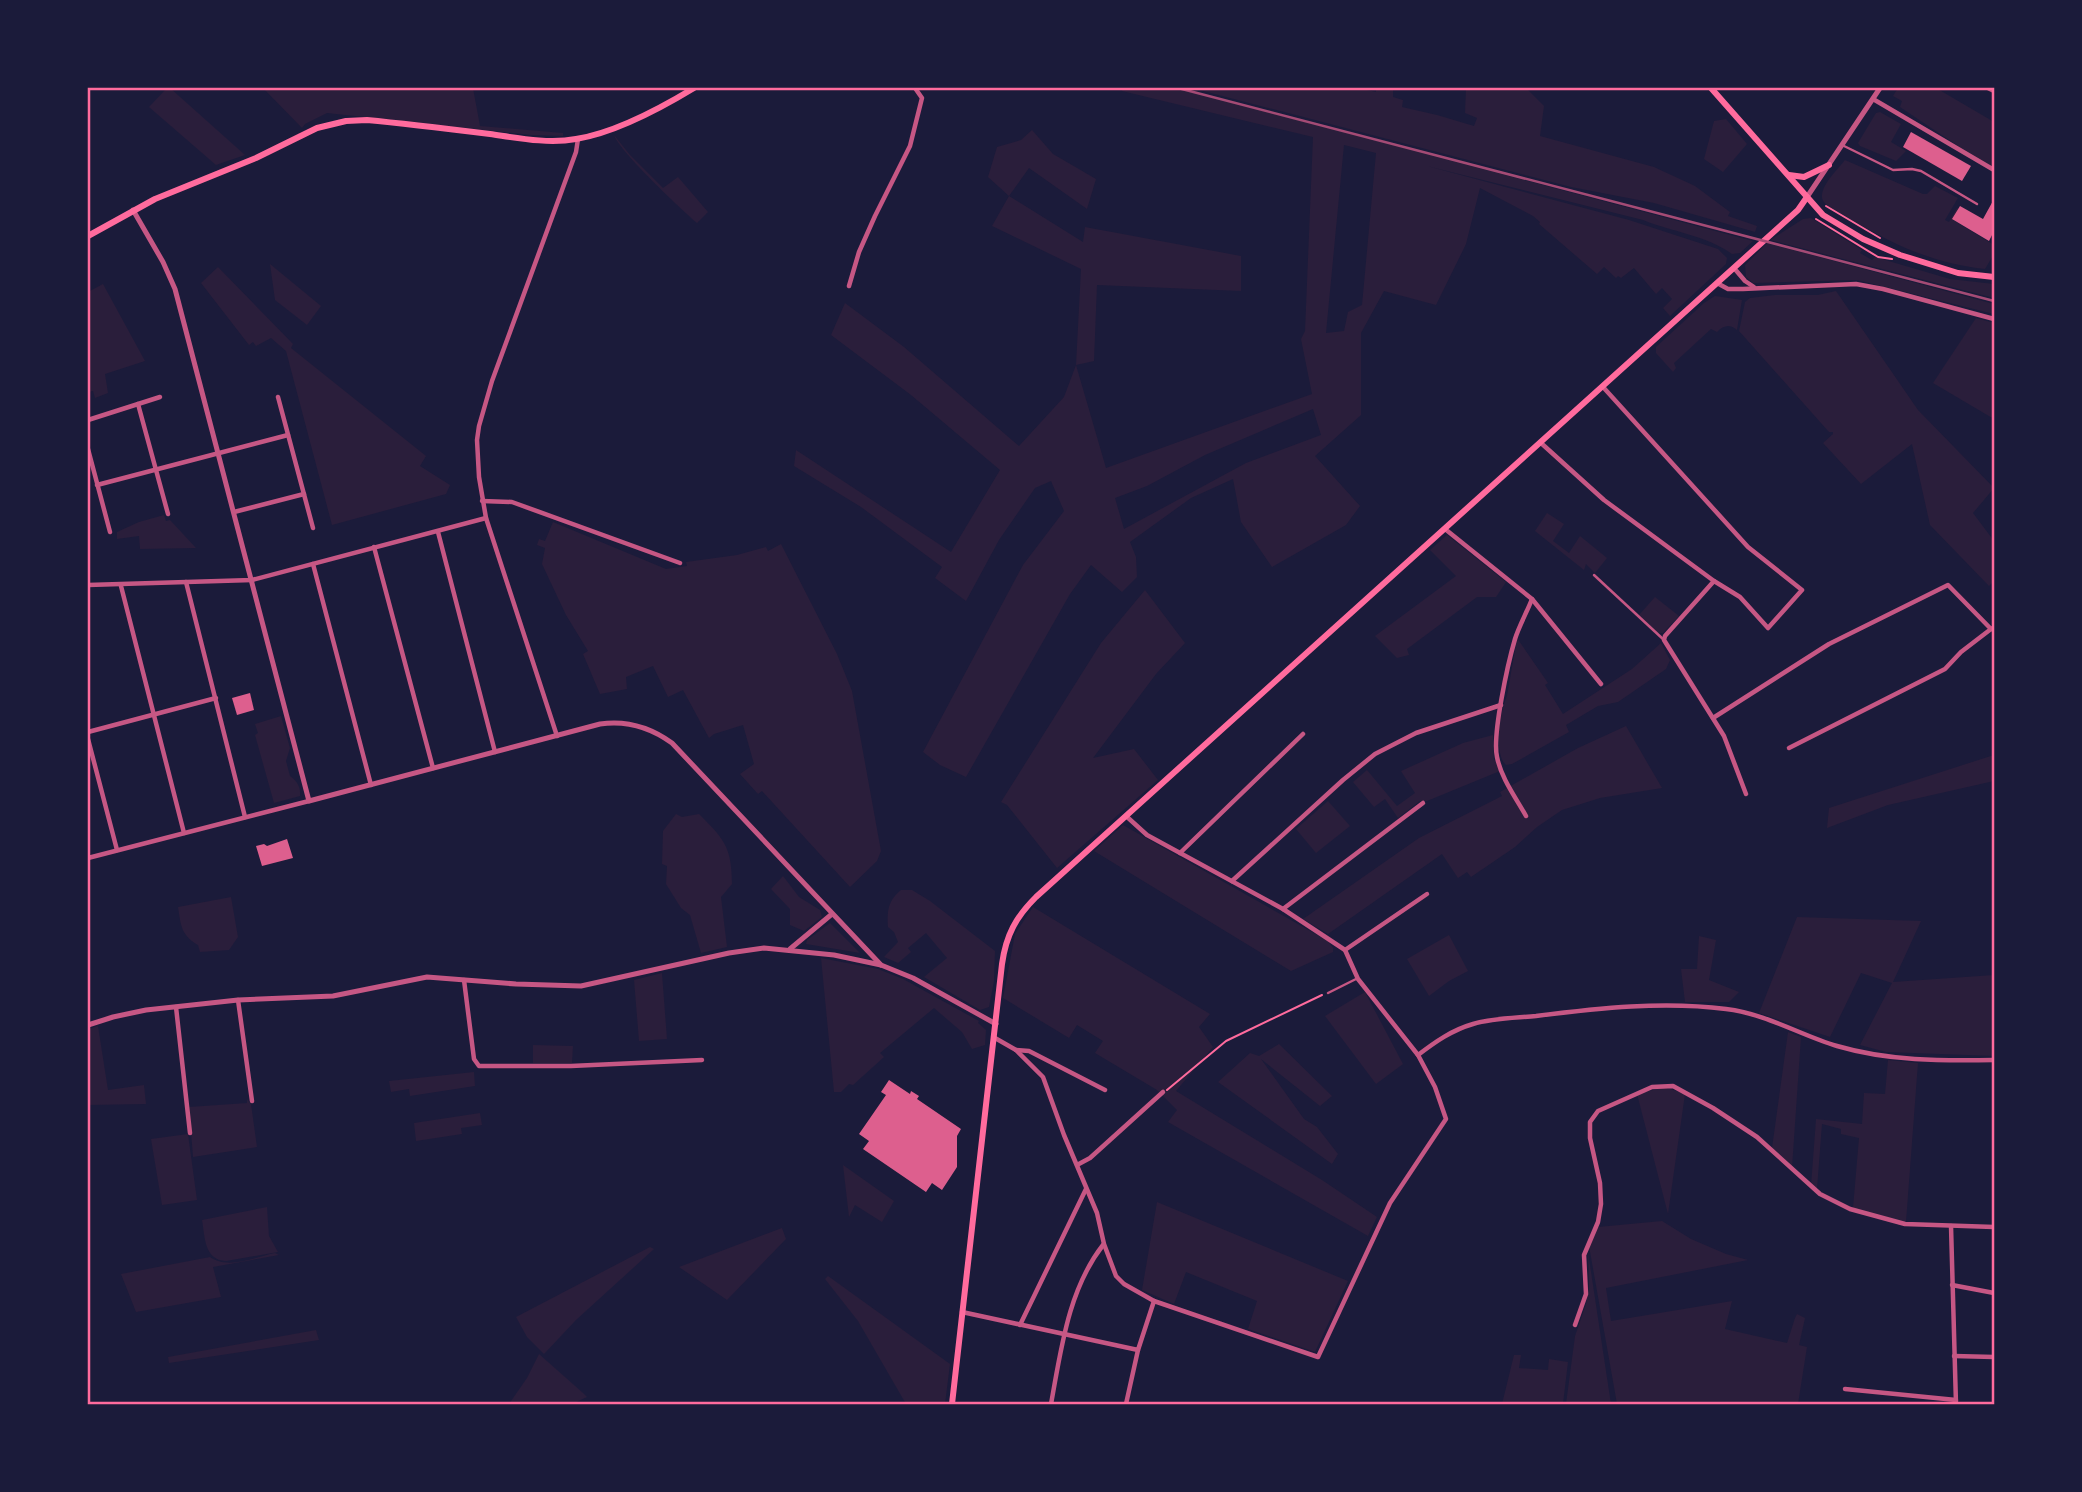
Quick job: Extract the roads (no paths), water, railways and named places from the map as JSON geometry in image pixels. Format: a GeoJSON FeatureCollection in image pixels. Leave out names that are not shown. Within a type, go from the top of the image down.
{"type":"FeatureCollection","features":[{"type":"Feature","properties":{"kind":"main road"},"geometry":{"type":"LineString","coordinates":[[88,236],[180,187],[263,155],[317,128],[346,121],[393,123],[542,140],[578,139],[623,123],[694,88]]}},
{"type":"Feature","properties":{"kind":"main road"},"geometry":{"type":"LineString","coordinates":[[1711,88],[1823,215],[1882,248],[1958,273],[1994,277]]}},
{"type":"Feature","properties":{"kind":"main road"},"geometry":{"type":"LineString","coordinates":[[1788,174],[1804,177],[1829,165]]}},
{"type":"Feature","properties":{"kind":"main road"},"geometry":{"type":"LineString","coordinates":[[952,1405],[1004,947],[1017,919],[1036,897],[1603,387],[1795,212],[1807,197]]}},
{"type":"Feature","properties":{"kind":"street"},"geometry":{"type":"LineString","coordinates":[[849,286],[870,228],[911,146],[922,98],[915,88]]}},
{"type":"Feature","properties":{"kind":"street"},"geometry":{"type":"LineString","coordinates":[[1807,197],[1880,88]]}},
{"type":"Feature","properties":{"kind":"street"},"geometry":{"type":"LineString","coordinates":[[1989,88],[1994,91]]}},
{"type":"Feature","properties":{"kind":"street"},"geometry":{"type":"LineString","coordinates":[[1873,99],[1994,170]]}},
{"type":"Feature","properties":{"kind":"street"},"geometry":{"type":"LineString","coordinates":[[557,736],[486,518],[479,477],[479,426],[492,381],[576,152],[578,139]]}},
{"type":"Feature","properties":{"kind":"street"},"geometry":{"type":"LineString","coordinates":[[133,210],[175,289],[309,801]]}},
{"type":"Feature","properties":{"kind":"street"},"geometry":{"type":"LineString","coordinates":[[1734,268],[1755,288]]}},
{"type":"Feature","properties":{"kind":"street"},"geometry":{"type":"LineString","coordinates":[[1717,283],[1728,289],[1856,284],[1994,319]]}},
{"type":"Feature","properties":{"kind":"street"},"geometry":{"type":"LineString","coordinates":[[1541,443],[1604,500],[1740,597],[1768,628],[1802,590],[1748,547],[1603,387]]}},
{"type":"Feature","properties":{"kind":"street"},"geometry":{"type":"LineString","coordinates":[[88,420],[160,397]]}},
{"type":"Feature","properties":{"kind":"street"},"geometry":{"type":"LineString","coordinates":[[278,397],[313,528]]}},
{"type":"Feature","properties":{"kind":"street"},"geometry":{"type":"LineString","coordinates":[[138,404],[168,514]]}},
{"type":"Feature","properties":{"kind":"street"},"geometry":{"type":"LineString","coordinates":[[97,485],[288,435]]}},
{"type":"Feature","properties":{"kind":"street"},"geometry":{"type":"LineString","coordinates":[[88,449],[110,531]]}},
{"type":"Feature","properties":{"kind":"street"},"geometry":{"type":"LineString","coordinates":[[234,512],[304,494]]}},
{"type":"Feature","properties":{"kind":"street"},"geometry":{"type":"LineString","coordinates":[[482,501],[512,502],[680,563]]}},
{"type":"Feature","properties":{"kind":"street"},"geometry":{"type":"LineString","coordinates":[[88,585],[251,580],[486,518]]}},
{"type":"Feature","properties":{"kind":"street"},"geometry":{"type":"LineString","coordinates":[[1445,529],[1532,599],[1601,684]]}},
{"type":"Feature","properties":{"kind":"street"},"geometry":{"type":"LineString","coordinates":[[438,532],[495,752]]}},
{"type":"Feature","properties":{"kind":"street"},"geometry":{"type":"LineString","coordinates":[[374,547],[433,768]]}},
{"type":"Feature","properties":{"kind":"street"},"geometry":{"type":"LineString","coordinates":[[313,564],[371,785]]}},
{"type":"Feature","properties":{"kind":"street"},"geometry":{"type":"LineString","coordinates":[[1714,580],[1664,640],[1724,736],[1746,794]]}},
{"type":"Feature","properties":{"kind":"street"},"geometry":{"type":"LineString","coordinates":[[186,582],[245,817]]}},
{"type":"Feature","properties":{"kind":"street"},"geometry":{"type":"LineString","coordinates":[[1713,718],[1829,643],[1948,585],[1993,629],[1961,652],[1945,668],[1789,748]]}},
{"type":"Feature","properties":{"kind":"street"},"geometry":{"type":"LineString","coordinates":[[121,586],[184,833]]}},
{"type":"Feature","properties":{"kind":"street"},"geometry":{"type":"LineString","coordinates":[[1526,816],[1502,771],[1496,748],[1501,705],[1515,637],[1532,599]]}},
{"type":"Feature","properties":{"kind":"street"},"geometry":{"type":"LineString","coordinates":[[88,732],[216,698]]}},
{"type":"Feature","properties":{"kind":"street"},"geometry":{"type":"LineString","coordinates":[[1232,881],[1375,754],[1416,733],[1501,705]]}},
{"type":"Feature","properties":{"kind":"street"},"geometry":{"type":"LineString","coordinates":[[88,858],[557,736],[611,723],[633,724],[663,737],[679,750],[881,965]]}},
{"type":"Feature","properties":{"kind":"street"},"geometry":{"type":"LineString","coordinates":[[1180,853],[1303,734]]}},
{"type":"Feature","properties":{"kind":"street"},"geometry":{"type":"LineString","coordinates":[[88,739],[117,850]]}},
{"type":"Feature","properties":{"kind":"street"},"geometry":{"type":"LineString","coordinates":[[1283,909],[1423,803]]}},
{"type":"Feature","properties":{"kind":"street"},"geometry":{"type":"LineString","coordinates":[[995,1038],[1016,1050],[1043,1077],[1097,1213],[1104,1244],[1116,1276],[1124,1284],[1154,1301],[1318,1357],[1390,1203],[1446,1119],[1435,1087],[1418,1055],[1357,979],[1345,950],[1283,909],[1147,835],[1126,816]]}},
{"type":"Feature","properties":{"kind":"street"},"geometry":{"type":"LineString","coordinates":[[1345,950],[1427,894]]}},
{"type":"Feature","properties":{"kind":"street"},"geometry":{"type":"LineString","coordinates":[[790,949],[832,914]]}},
{"type":"Feature","properties":{"kind":"street"},"geometry":{"type":"LineString","coordinates":[[88,1025],[129,1013],[176,1006],[333,996],[427,977],[582,986],[752,949],[790,949],[881,965],[913,978],[996,1024]]}},
{"type":"Feature","properties":{"kind":"street"},"geometry":{"type":"LineString","coordinates":[[464,979],[474,1059],[479,1066],[571,1066],[702,1060]]}},
{"type":"Feature","properties":{"kind":"street"},"geometry":{"type":"LineString","coordinates":[[238,1000],[252,1101]]}},
{"type":"Feature","properties":{"kind":"street"},"geometry":{"type":"LineString","coordinates":[[1418,1055],[1441,1038],[1474,1023],[1584,1010],[1656,1005],[1728,1009],[1783,1023],[1835,1045],[1886,1057],[1945,1061],[1994,1060]]}},
{"type":"Feature","properties":{"kind":"street"},"geometry":{"type":"LineString","coordinates":[[176,1006],[190,1133]]}},
{"type":"Feature","properties":{"kind":"street"},"geometry":{"type":"LineString","coordinates":[[1016,1050],[1029,1051],[1105,1090]]}},
{"type":"Feature","properties":{"kind":"street"},"geometry":{"type":"LineString","coordinates":[[1575,1325],[1586,1294],[1584,1255],[1598,1222],[1601,1204],[1600,1183],[1590,1138],[1590,1122],[1598,1111],[1642,1090],[1667,1085],[1690,1094],[1757,1137],[1820,1194],[1850,1209],[1905,1224],[1994,1227]]}},
{"type":"Feature","properties":{"kind":"street"},"geometry":{"type":"LineString","coordinates":[[1077,1165],[1090,1158],[1163,1092]]}},
{"type":"Feature","properties":{"kind":"street"},"geometry":{"type":"LineString","coordinates":[[1020,1325],[1086,1189]]}},
{"type":"Feature","properties":{"kind":"street"},"geometry":{"type":"LineString","coordinates":[[1845,1389],[1956,1402],[1951,1226]]}},
{"type":"Feature","properties":{"kind":"street"},"geometry":{"type":"LineString","coordinates":[[1051,1405],[1063,1333],[1084,1274],[1104,1244]]}},
{"type":"Feature","properties":{"kind":"street"},"geometry":{"type":"LineString","coordinates":[[1952,1285],[1994,1293]]}},
{"type":"Feature","properties":{"kind":"street"},"geometry":{"type":"LineString","coordinates":[[1126,1405],[1138,1350],[1154,1301]]}},
{"type":"Feature","properties":{"kind":"street"},"geometry":{"type":"LineString","coordinates":[[962,1312],[1138,1350]]}},
{"type":"Feature","properties":{"kind":"street"},"geometry":{"type":"LineString","coordinates":[[1954,1356],[1994,1357]]}},
{"type":"Feature","properties":{"kind":"lane"},"geometry":{"type":"LineString","coordinates":[[1842,145],[1893,170],[1922,171],[1977,204]]}},
{"type":"Feature","properties":{"kind":"lane"},"geometry":{"type":"LineString","coordinates":[[1594,575],[1664,640]]}},
{"type":"Feature","properties":{"kind":"lane"},"geometry":{"type":"LineString","coordinates":[[1328,993],[1357,979]]}},
{"type":"Feature","properties":{"kind":"railway"},"geometry":{"type":"LineString","coordinates":[[1178,88],[1994,301]]}}]}
